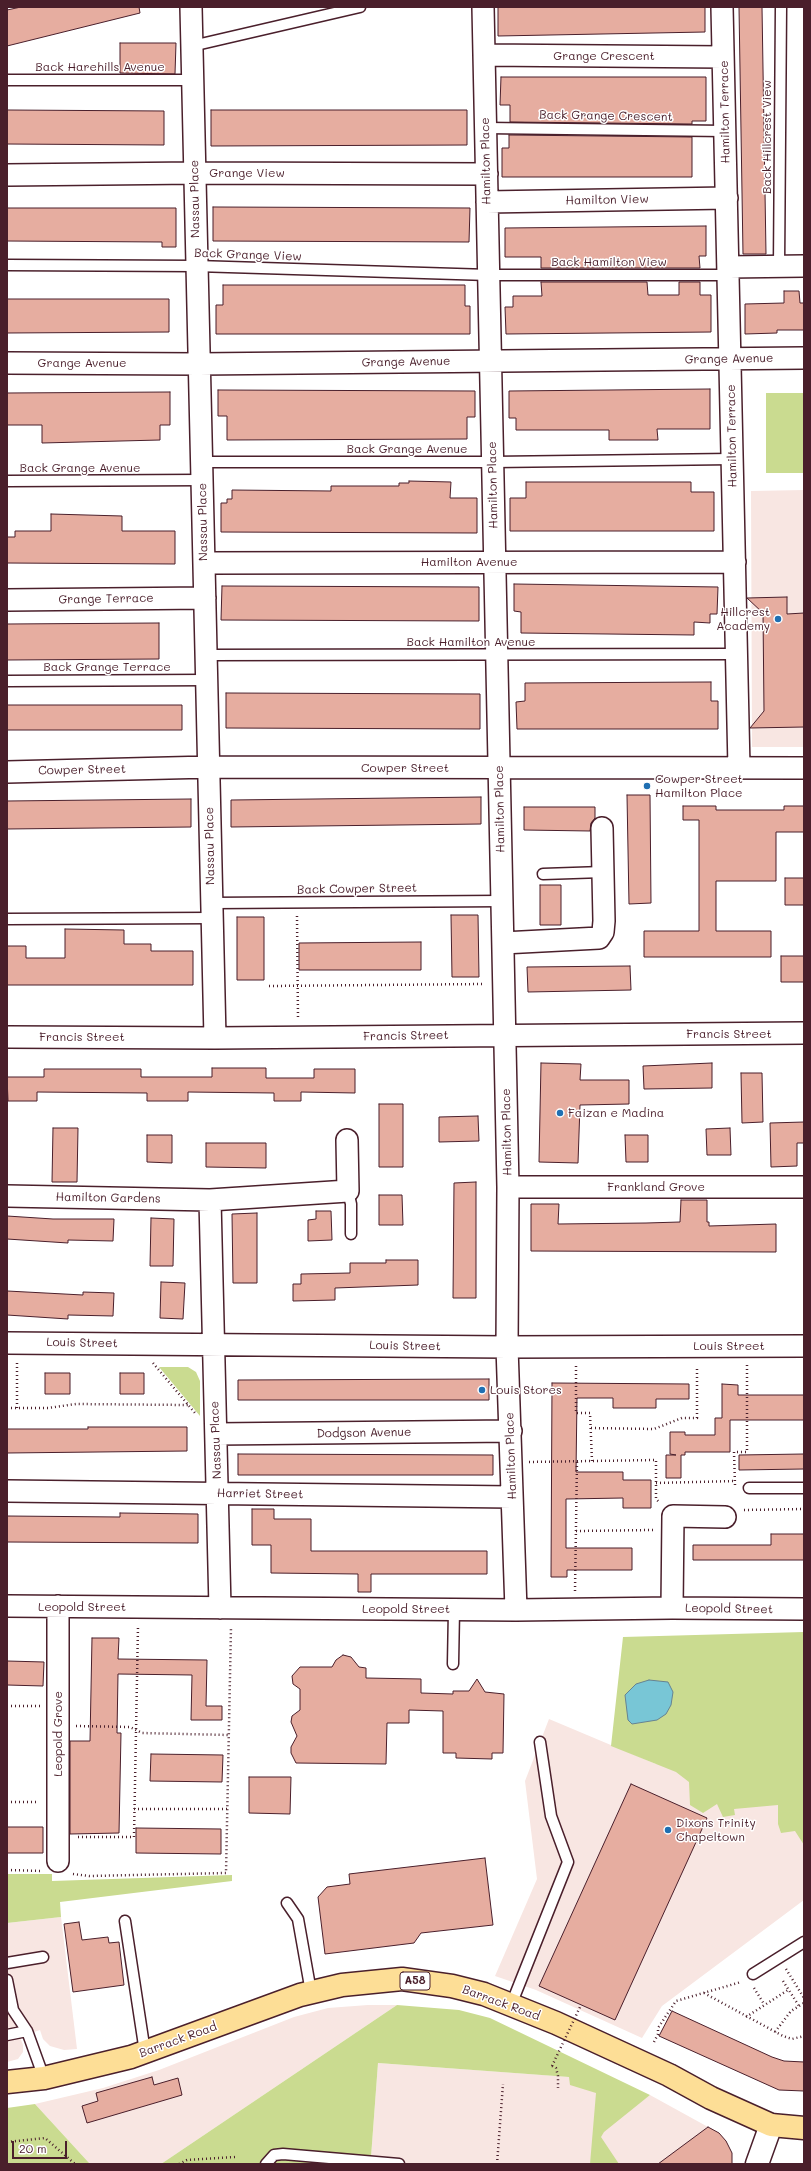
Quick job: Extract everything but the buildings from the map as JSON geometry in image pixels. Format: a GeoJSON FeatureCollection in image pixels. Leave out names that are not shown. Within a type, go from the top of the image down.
{"type":"FeatureCollection","features":[{"type":"Feature","properties":{"kind":"main road","name":"Barrack Road"},"geometry":{"type":"LineString","coordinates":[[7,2082],[44,2078],[92,2068],[145,2052],[311,1992],[342,1985],[402,1979],[452,1986],[484,1994],[618,2051],[711,2098],[771,2125]]}},
{"type":"Feature","properties":{"kind":"main road","name":"A58"},"geometry":{"type":"LineString","coordinates":[[771,2125],[804,2128]]}},
{"type":"Feature","properties":{"kind":"street","name":"Nassau Place"},"geometry":{"type":"LineString","coordinates":[[191,7],[215,1038]]}},
{"type":"Feature","properties":{"kind":"street","name":"Hamilton Place"},"geometry":{"type":"LineString","coordinates":[[483,7],[508,1187],[507,1347],[516,1610]]}},
{"type":"Feature","properties":{"kind":"street","name":"Hamilton Terrace"},"geometry":{"type":"LineString","coordinates":[[722,7],[739,768]]}},
{"type":"Feature","properties":{"kind":"street","name":"Grange Crescent"},"geometry":{"type":"LineString","coordinates":[[484,55],[724,57]]}},
{"type":"Feature","properties":{"kind":"street","name":"Grange View"},"geometry":{"type":"LineString","coordinates":[[7,175],[195,173],[487,174]]}},
{"type":"Feature","properties":{"kind":"street","name":"Hamilton View"},"geometry":{"type":"LineString","coordinates":[[487,202],[727,198]]}},
{"type":"Feature","properties":{"kind":"street"},"geometry":{"type":"LineString","coordinates":[[728,271],[779,266],[804,266]]}},
{"type":"Feature","properties":{"kind":"street","name":"Grange Avenue"},"geometry":{"type":"LineString","coordinates":[[7,363],[199,364],[804,358]]}},
{"type":"Feature","properties":{"kind":"street","name":"Hamilton Avenue"},"geometry":{"type":"LineString","coordinates":[[204,563],[495,561],[735,562]]}},
{"type":"Feature","properties":{"kind":"street","name":"Grange Terrace"},"geometry":{"type":"LineString","coordinates":[[7,600],[204,598]]}},
{"type":"Feature","properties":{"kind":"street","name":"Cowper Street"},"geometry":{"type":"LineString","coordinates":[[7,772],[208,768],[804,768]]}},
{"type":"Feature","properties":{"kind":"street"},"geometry":{"type":"LineString","coordinates":[[503,943],[599,938],[603,932],[604,921],[602,828]]}},
{"type":"Feature","properties":{"kind":"street","name":"Francis Street"},"geometry":{"type":"LineString","coordinates":[[7,1037],[215,1038],[804,1033]]}},
{"type":"Feature","properties":{"kind":"street"},"geometry":{"type":"LineString","coordinates":[[347,1140],[348,1191]]}},
{"type":"Feature","properties":{"kind":"street","name":"Frankland Grove"},"geometry":{"type":"LineString","coordinates":[[508,1187],[804,1187]]}},
{"type":"Feature","properties":{"kind":"street","name":"Hamilton Gardens"},"geometry":{"type":"LineString","coordinates":[[7,1196],[210,1200],[348,1191]]}},
{"type":"Feature","properties":{"kind":"street"},"geometry":{"type":"LineString","coordinates":[[210,1200],[213,1345]]}},
{"type":"Feature","properties":{"kind":"street","name":"Louis Street"},"geometry":{"type":"LineString","coordinates":[[12,1343],[507,1347],[804,1346]]}},
{"type":"Feature","properties":{"kind":"street","name":"Nassau Place"},"geometry":{"type":"LineString","coordinates":[[213,1345],[218,1494],[225,1608]]}},
{"type":"Feature","properties":{"kind":"street","name":"Dodgson Avenue"},"geometry":{"type":"LineString","coordinates":[[216,1434],[511,1431]]}},
{"type":"Feature","properties":{"kind":"street","name":"Harriet Street"},"geometry":{"type":"LineString","coordinates":[[7,1491],[512,1497]]}},
{"type":"Feature","properties":{"kind":"street"},"geometry":{"type":"LineString","coordinates":[[672,1608],[673,1523],[725,1517]]}},
{"type":"Feature","properties":{"kind":"street","name":"Leopold Street"},"geometry":{"type":"LineString","coordinates":[[7,1606],[454,1610],[672,1608],[804,1609]]}},
{"type":"Feature","properties":{"kind":"street","name":"Leopold Grove"},"geometry":{"type":"LineString","coordinates":[[58,1606],[59,1868]]}},
{"type":"Feature","properties":{"kind":"street"},"geometry":{"type":"LineString","coordinates":[[757,2164],[771,2125]]}},
{"type":"Feature","properties":{"kind":"lane"},"geometry":{"type":"LineString","coordinates":[[192,46],[360,7]]}},
{"type":"Feature","properties":{"kind":"lane","name":"Back Hillcrest View"},"geometry":{"type":"LineString","coordinates":[[779,266],[781,7]]}},
{"type":"Feature","properties":{"kind":"lane","name":"Back Harehills Avenue"},"geometry":{"type":"LineString","coordinates":[[7,80],[193,80]]}},
{"type":"Feature","properties":{"kind":"lane","name":"Back Grange Crescent"},"geometry":{"type":"LineString","coordinates":[[486,128],[725,131]]}},
{"type":"Feature","properties":{"kind":"lane","name":"Back Grange View"},"geometry":{"type":"LineString","coordinates":[[7,265],[196,266],[489,275]]}},
{"type":"Feature","properties":{"kind":"lane","name":"Back Hamilton View"},"geometry":{"type":"LineString","coordinates":[[489,275],[728,271]]}},
{"type":"Feature","properties":{"kind":"lane","name":"Back Grange Avenue"},"geometry":{"type":"LineString","coordinates":[[7,481],[202,471],[493,462],[732,459]]}},
{"type":"Feature","properties":{"kind":"lane","name":"Back Hamilton Avenue"},"geometry":{"type":"LineString","coordinates":[[206,656],[737,654]]}},
{"type":"Feature","properties":{"kind":"lane","name":"Back Grange Terrace"},"geometry":{"type":"LineString","coordinates":[[7,681],[207,680]]}},
{"type":"Feature","properties":{"kind":"lane"},"geometry":{"type":"LineString","coordinates":[[543,874],[602,872]]}},
{"type":"Feature","properties":{"kind":"lane","name":"Back Cowper Street"},"geometry":{"type":"LineString","coordinates":[[7,919],[212,911],[297,903],[502,900]]}},
{"type":"Feature","properties":{"kind":"lane"},"geometry":{"type":"LineString","coordinates":[[348,1191],[351,1234]]}},
{"type":"Feature","properties":{"kind":"lane"},"geometry":{"type":"LineString","coordinates":[[749,1488],[804,1488]]}},
{"type":"Feature","properties":{"kind":"lane"},"geometry":{"type":"LineString","coordinates":[[453,1664],[454,1610]]}},
{"type":"Feature","properties":{"kind":"lane"},"geometry":{"type":"LineString","coordinates":[[511,2005],[568,1862],[551,1816],[540,1742]]}},
{"type":"Feature","properties":{"kind":"lane"},"geometry":{"type":"LineString","coordinates":[[287,1903],[294,1910],[298,1919],[311,1992]]}},
{"type":"Feature","properties":{"kind":"lane"},"geometry":{"type":"LineString","coordinates":[[125,1921],[145,2052]]}},
{"type":"Feature","properties":{"kind":"lane"},"geometry":{"type":"LineString","coordinates":[[751,1977],[804,1942]]}},
{"type":"Feature","properties":{"kind":"lane"},"geometry":{"type":"LineString","coordinates":[[7,1963],[43,1957]]}},
{"type":"Feature","properties":{"kind":"lane"},"geometry":{"type":"LineString","coordinates":[[7,1980],[13,2010],[28,2031],[44,2078]]}},
{"type":"Feature","properties":{"kind":"lane"},"geometry":{"type":"LineString","coordinates":[[7,2035],[28,2031]]}},
{"type":"Feature","properties":{"kind":"lane"},"geometry":{"type":"LineString","coordinates":[[266,2164],[274,2155],[283,2154],[399,2164]]}},
{"type":"Feature","properties":{"kind":"path"},"geometry":{"type":"LineString","coordinates":[[297,903],[298,1037]]}},
{"type":"Feature","properties":{"kind":"path"},"geometry":{"type":"LineString","coordinates":[[269,986],[504,984]]}},
{"type":"Feature","properties":{"kind":"path"},"geometry":{"type":"LineString","coordinates":[[12,1343],[17,1408]]}},
{"type":"Feature","properties":{"kind":"path"},"geometry":{"type":"LineString","coordinates":[[146,1344],[155,1367],[216,1434]]}},
{"type":"Feature","properties":{"kind":"path"},"geometry":{"type":"LineString","coordinates":[[591,1428],[654,1429],[682,1418],[696,1418],[696,1346]]}},
{"type":"Feature","properties":{"kind":"path"},"geometry":{"type":"LineString","coordinates":[[735,1488],[734,1452],[747,1452],[747,1346]]}},
{"type":"Feature","properties":{"kind":"path"},"geometry":{"type":"LineString","coordinates":[[576,1347],[576,1413],[590,1413],[592,1461]]}},
{"type":"Feature","properties":{"kind":"path"},"geometry":{"type":"LineString","coordinates":[[7,1408],[48,1408],[76,1404],[188,1405]]}},
{"type":"Feature","properties":{"kind":"path"},"geometry":{"type":"LineString","coordinates":[[512,1462],[656,1460],[656,1498],[673,1523]]}},
{"type":"Feature","properties":{"kind":"path"},"geometry":{"type":"LineString","coordinates":[[574,1609],[577,1461]]}},
{"type":"Feature","properties":{"kind":"path"},"geometry":{"type":"LineString","coordinates":[[656,1483],[734,1481]]}},
{"type":"Feature","properties":{"kind":"path"},"geometry":{"type":"LineString","coordinates":[[725,1517],[735,1510],[804,1509]]}},
{"type":"Feature","properties":{"kind":"path"},"geometry":{"type":"LineString","coordinates":[[576,1530],[673,1523]]}},
{"type":"Feature","properties":{"kind":"path"},"geometry":{"type":"LineString","coordinates":[[58,1837],[134,1837],[138,1607]]}},
{"type":"Feature","properties":{"kind":"path"},"geometry":{"type":"LineString","coordinates":[[7,1870],[59,1868],[89,1876],[226,1873],[228,1735],[225,1608]]}},
{"type":"Feature","properties":{"kind":"path"},"geometry":{"type":"LineString","coordinates":[[7,1706],[58,1716],[130,1727],[142,1733],[228,1735]]}},
{"type":"Feature","properties":{"kind":"path"},"geometry":{"type":"LineString","coordinates":[[7,1802],[58,1802]]}},
{"type":"Feature","properties":{"kind":"path"},"geometry":{"type":"LineString","coordinates":[[134,1809],[227,1810]]}},
{"type":"Feature","properties":{"kind":"path"},"geometry":{"type":"LineString","coordinates":[[779,1958],[804,1998]]}},
{"type":"Feature","properties":{"kind":"path"},"geometry":{"type":"LineString","coordinates":[[654,2042],[658,2034],[658,2028],[676,2000],[704,1993],[751,1977]]}},
{"type":"Feature","properties":{"kind":"path"},"geometry":{"type":"LineString","coordinates":[[783,1981],[799,2006]]}},
{"type":"Feature","properties":{"kind":"path"},"geometry":{"type":"LineString","coordinates":[[752,1986],[764,2004]]}},
{"type":"Feature","properties":{"kind":"path"},"geometry":{"type":"LineString","coordinates":[[746,2017],[764,2004],[788,1990]]}},
{"type":"Feature","properties":{"kind":"path"},"geometry":{"type":"LineString","coordinates":[[704,1993],[775,2032],[792,2039],[804,2036]]}},
{"type":"Feature","properties":{"kind":"path"},"geometry":{"type":"LineString","coordinates":[[775,2032],[792,2011],[804,2003]]}},
{"type":"Feature","properties":{"kind":"path"},"geometry":{"type":"LineString","coordinates":[[558,2088],[556,2068],[552,2066],[581,2005]]}},
{"type":"Feature","properties":{"kind":"path"},"geometry":{"type":"LineString","coordinates":[[497,2164],[504,2084]]}},
{"type":"Feature","properties":{"kind":"path"},"geometry":{"type":"LineString","coordinates":[[7,2142],[45,2138],[75,2164]]}},
{"type":"Feature","properties":{"kind":"path"},"geometry":{"type":"LineString","coordinates":[[179,2164],[187,2160],[236,2157]]}},
{"type":"Feature","properties":{"kind":"shaded area","name":"Hillcrest Academy"},"geometry":{"type":"Polygon","coordinates":[[[804,490],[804,747],[752,747],[751,491],[804,490]]]}},
{"type":"Feature","properties":{"kind":"shaded area","name":"Dixons Trinity Chapeltown"},"geometry":{"type":"Polygon","coordinates":[[[804,1635],[804,1900],[662,2006],[642,2038],[536,1990],[495,1976],[537,1879],[525,1781],[549,1719],[656,1764],[804,1635]]]}},
{"type":"Feature","properties":{"kind":"shaded area"},"geometry":{"type":"Polygon","coordinates":[[[61,1917],[77,2049],[64,2050],[50,2046],[43,2039],[40,2030],[20,2037],[23,2045],[23,2052],[18,2059],[7,2062],[7,1923],[61,1917]]]}},
{"type":"Feature","properties":{"kind":"shaded area"},"geometry":{"type":"Polygon","coordinates":[[[368,2005],[397,2005],[161,2164],[90,2164],[35,2104],[103,2088],[159,2070],[294,2017],[328,2008],[368,2005]]]}},
{"type":"Feature","properties":{"kind":"shaded area"},"geometry":{"type":"Polygon","coordinates":[[[378,2063],[570,2077],[636,2105],[650,2095],[719,2133],[726,2141],[731,2153],[732,2164],[324,2164],[324,2155],[371,2157],[378,2063]]]}},
{"type":"Feature","properties":{"kind":"green space"},"geometry":{"type":"Polygon","coordinates":[[[766,393],[804,393],[804,473],[766,473],[766,393]]]}},
{"type":"Feature","properties":{"kind":"green space"},"geometry":{"type":"Polygon","coordinates":[[[159,1367],[188,1367],[196,1372],[200,1381],[200,1416],[159,1367]]]}},
{"type":"Feature","properties":{"kind":"green space"},"geometry":{"type":"Polygon","coordinates":[[[804,1632],[804,1845],[795,1831],[781,1833],[778,1824],[778,1805],[734,1809],[735,1815],[723,1817],[717,1804],[703,1813],[690,1805],[689,1782],[676,1772],[611,1746],[623,1637],[804,1632]]]}},
{"type":"Feature","properties":{"kind":"green space"},"geometry":{"type":"Polygon","coordinates":[[[7,1874],[52,1874],[52,1881],[232,1875],[232,1881],[60,1902],[61,1917],[7,1923],[7,1874]]]}},
{"type":"Feature","properties":{"kind":"green space"},"geometry":{"type":"Polygon","coordinates":[[[397,2005],[459,2010],[490,2018],[650,2095],[604,2132],[601,2137],[619,2164],[590,2164],[596,2093],[570,2085],[569,2077],[378,2063],[371,2157],[324,2156],[324,2164],[161,2164],[397,2005]]]}},
{"type":"Feature","properties":{"kind":"green space"},"geometry":{"type":"Polygon","coordinates":[[[35,2104],[90,2164],[7,2164],[7,2108],[35,2104]]]}},
{"type":"Feature","properties":{"kind":"water"},"geometry":{"type":"Polygon","coordinates":[[[649,1680],[668,1682],[673,1692],[671,1705],[666,1714],[657,1720],[632,1724],[628,1720],[625,1695],[636,1684],[649,1680]]]}},
{"type":"Feature","properties":{"kind":"place","name":"Hillcrest Academy"},"geometry":{"type":"Point","coordinates":[778,619]}},
{"type":"Feature","properties":{"kind":"place","name":"Cowper Street Hamilton Place"},"geometry":{"type":"Point","coordinates":[647,786]}},
{"type":"Feature","properties":{"kind":"place","name":"Faizan e Madina"},"geometry":{"type":"Point","coordinates":[560,1113]}},
{"type":"Feature","properties":{"kind":"place","name":"Louis Stores"},"geometry":{"type":"Point","coordinates":[482,1390]}},
{"type":"Feature","properties":{"kind":"place","name":"Dixons Trinity Chapeltown"},"geometry":{"type":"Point","coordinates":[668,1830]}}]}
